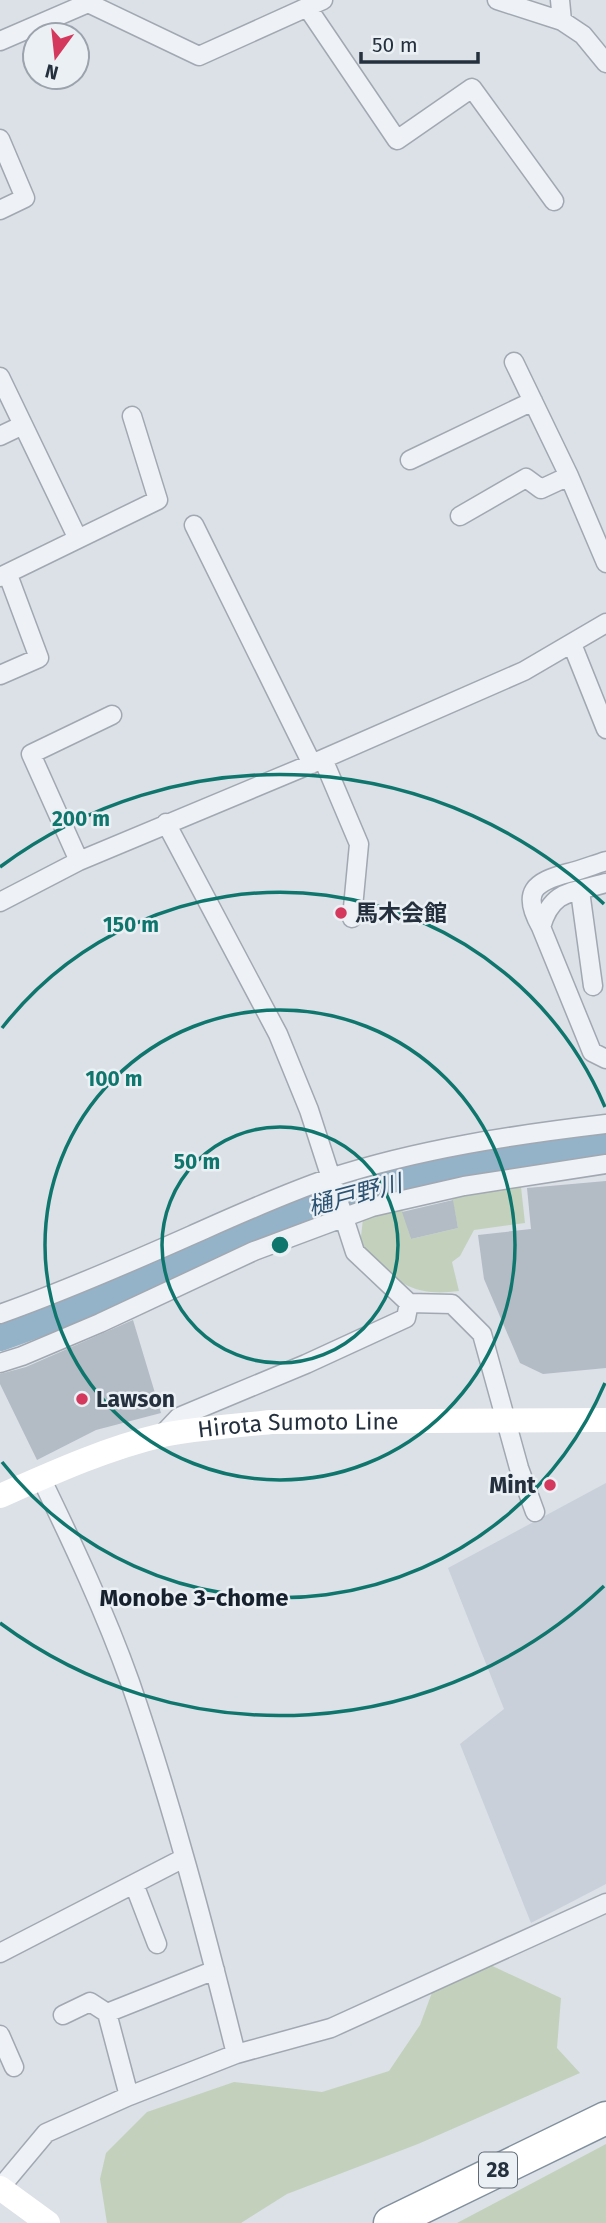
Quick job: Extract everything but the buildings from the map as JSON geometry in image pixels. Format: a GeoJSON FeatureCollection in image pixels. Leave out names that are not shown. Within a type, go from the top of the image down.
{"type":"FeatureCollection","features":[{"type":"Feature","properties":{"kind":"highway","name":"28"},"geometry":{"type":"LineString","coordinates":[[390,2223],[606,2118]]}},
{"type":"Feature","properties":{"kind":"main road","name":"Hirota Sumoto Line"},"geometry":{"type":"LineString","coordinates":[[0,1496],[102,1454],[162,1436],[271,1422],[606,1420]]}},
{"type":"Feature","properties":{"kind":"main road"},"geometry":{"type":"LineString","coordinates":[[0,2188],[48,2223]]}},
{"type":"Feature","properties":{"kind":"street"},"geometry":{"type":"LineString","coordinates":[[498,0],[562,21],[583,35],[606,63]]}},
{"type":"Feature","properties":{"kind":"street"},"geometry":{"type":"LineString","coordinates":[[560,0],[562,21]]}},
{"type":"Feature","properties":{"kind":"street"},"geometry":{"type":"LineString","coordinates":[[0,41],[87,2],[199,56],[315,4],[397,140],[472,88],[554,201]]}},
{"type":"Feature","properties":{"kind":"street"},"geometry":{"type":"LineString","coordinates":[[0,139],[25,198],[0,210]]}},
{"type":"Feature","properties":{"kind":"street"},"geometry":{"type":"LineString","coordinates":[[514,362],[569,476],[606,563]]}},
{"type":"Feature","properties":{"kind":"street"},"geometry":{"type":"LineString","coordinates":[[0,377],[78,539]]}},
{"type":"Feature","properties":{"kind":"street"},"geometry":{"type":"LineString","coordinates":[[410,460],[533,401]]}},
{"type":"Feature","properties":{"kind":"street"},"geometry":{"type":"LineString","coordinates":[[0,675],[38,658],[4,576],[158,500],[132,416]]}},
{"type":"Feature","properties":{"kind":"street"},"geometry":{"type":"LineString","coordinates":[[0,436],[23,425]]}},
{"type":"Feature","properties":{"kind":"street"},"geometry":{"type":"LineString","coordinates":[[460,516],[526,478],[541,489],[569,476]]}},
{"type":"Feature","properties":{"kind":"street"},"geometry":{"type":"LineString","coordinates":[[194,525],[359,844],[352,918]]}},
{"type":"Feature","properties":{"kind":"street"},"geometry":{"type":"LineString","coordinates":[[0,902],[79,861],[524,671],[606,623]]}},
{"type":"Feature","properties":{"kind":"street"},"geometry":{"type":"LineString","coordinates":[[572,644],[606,729]]}},
{"type":"Feature","properties":{"kind":"street"},"geometry":{"type":"LineString","coordinates":[[79,861],[31,754],[112,715]]}},
{"type":"Feature","properties":{"kind":"street"},"geometry":{"type":"LineString","coordinates":[[166,823],[278,1034],[309,1110],[355,1252],[409,1303],[452,1304],[481,1334],[519,1468],[535,1512]]}},
{"type":"Feature","properties":{"kind":"street"},"geometry":{"type":"LineString","coordinates":[[606,861],[537,884],[531,895],[531,910],[541,927],[592,1052],[606,1058],[606,1065]]}},
{"type":"Feature","properties":{"kind":"street"},"geometry":{"type":"LineString","coordinates":[[541,927],[546,909],[555,898],[606,883]]}},
{"type":"Feature","properties":{"kind":"street"},"geometry":{"type":"LineString","coordinates":[[566,989],[600,985],[580,891]]}},
{"type":"Feature","properties":{"kind":"street"},"geometry":{"type":"LineString","coordinates":[[0,1314],[330,1178],[475,1142],[606,1125]]}},
{"type":"Feature","properties":{"kind":"street"},"geometry":{"type":"LineString","coordinates":[[0,1363],[100,1323],[254,1251],[372,1208],[413,1196],[606,1164]]}},
{"type":"Feature","properties":{"kind":"street"},"geometry":{"type":"LineString","coordinates":[[162,1436],[179,1417],[306,1364],[406,1318],[409,1303]]}},
{"type":"Feature","properties":{"kind":"street"},"geometry":{"type":"LineString","coordinates":[[41,1478],[78,1553],[129,1680],[184,1858],[236,2054]]}},
{"type":"Feature","properties":{"kind":"street"},"geometry":{"type":"LineString","coordinates":[[0,1953],[184,1858]]}},
{"type":"Feature","properties":{"kind":"street"},"geometry":{"type":"LineString","coordinates":[[134,1884],[157,1944]]}},
{"type":"Feature","properties":{"kind":"street"},"geometry":{"type":"LineString","coordinates":[[0,2188],[46,2133],[129,2096],[236,2054],[331,2028],[606,1903]]}},
{"type":"Feature","properties":{"kind":"street"},"geometry":{"type":"LineString","coordinates":[[107,2013],[215,1970]]}},
{"type":"Feature","properties":{"kind":"street"},"geometry":{"type":"LineString","coordinates":[[63,2015],[90,2001],[107,2013],[129,2096]]}},
{"type":"Feature","properties":{"kind":"street"},"geometry":{"type":"LineString","coordinates":[[0,2035],[14,2067]]}},
{"type":"Feature","properties":{"kind":"shaded area"},"geometry":{"type":"Polygon","coordinates":[[[606,1483],[606,1884],[531,1923],[460,1744],[504,1709],[448,1568],[606,1483]]]}},
{"type":"Feature","properties":{"kind":"green space"},"geometry":{"type":"Polygon","coordinates":[[[521,1187],[525,1223],[474,1230],[460,1256],[452,1262],[459,1291],[426,1291],[403,1283],[360,1245],[363,1219],[402,1209],[411,1239],[458,1228],[452,1198],[521,1187]]]}},
{"type":"Feature","properties":{"kind":"green space"},"geometry":{"type":"Polygon","coordinates":[[[484,1962],[561,1998],[557,2048],[580,2073],[418,2144],[287,2194],[241,2223],[107,2223],[100,2179],[106,2153],[147,2112],[234,2082],[322,2092],[389,2071],[420,2025],[437,1979],[484,1962]]]}},
{"type":"Feature","properties":{"kind":"green space"},"geometry":{"type":"Polygon","coordinates":[[[606,2144],[606,2223],[457,2223],[606,2144]]]}},
{"type":"Feature","properties":{"kind":"waterway","name":"樋戸野川"},"geometry":{"type":"LineString","coordinates":[[0,1337],[99,1301],[237,1234],[304,1208],[462,1166],[606,1145]]}},
{"type":"Feature","properties":{"kind":"place","name":"馬木会館"},"geometry":{"type":"Point","coordinates":[341,913]}},
{"type":"Feature","properties":{"kind":"place","name":"Lawson"},"geometry":{"type":"Point","coordinates":[82,1399]}},
{"type":"Feature","properties":{"kind":"place","name":"Mint"},"geometry":{"type":"Point","coordinates":[550,1485]}},
{"type":"Feature","properties":{"kind":"district","name":"Monobe 3-chome"},"geometry":{"type":"Point","coordinates":[194,1598]}}]}
